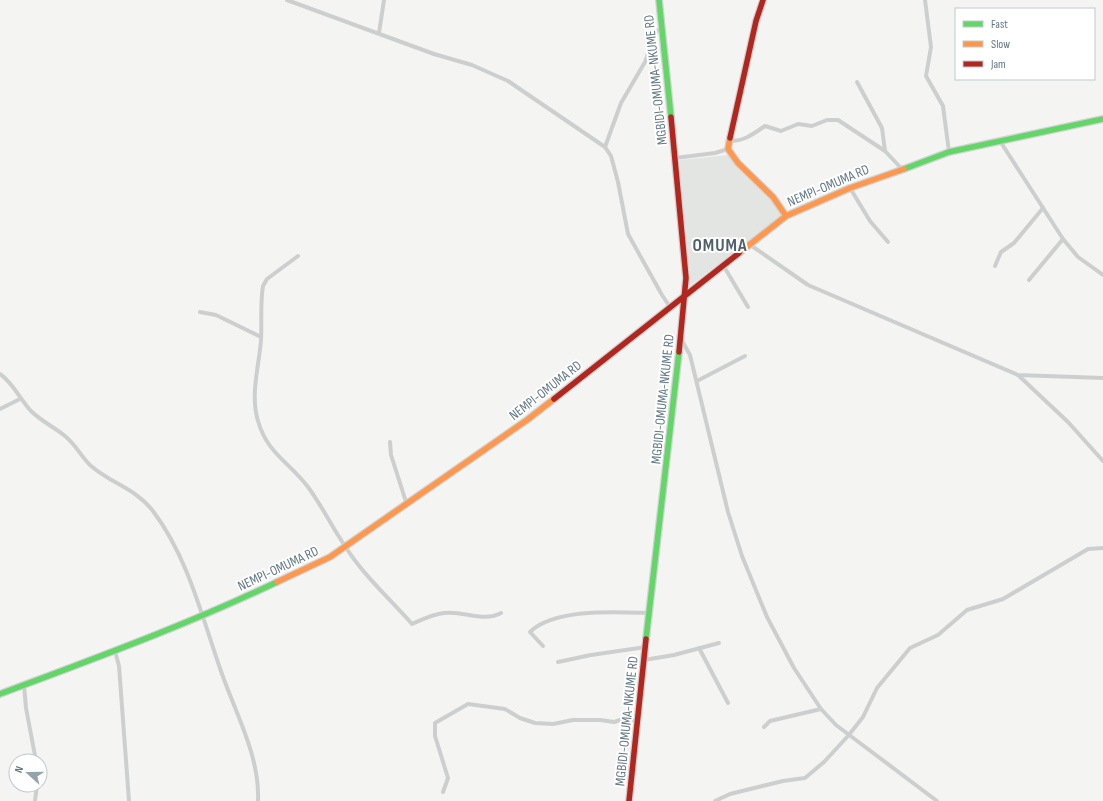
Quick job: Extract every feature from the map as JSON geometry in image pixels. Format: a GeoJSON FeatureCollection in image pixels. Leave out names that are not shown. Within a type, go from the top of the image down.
{"type":"FeatureCollection","features":[{"type":"Feature","properties":{"kind":"street"},"geometry":{"type":"LineString","coordinates":[[287,0],[434,54],[472,65],[508,80],[605,147],[610,156],[618,182],[628,234],[662,296],[670,307]]}},
{"type":"Feature","properties":{"kind":"street"},"geometry":{"type":"LineString","coordinates":[[379,33],[384,0]]}},
{"type":"Feature","properties":{"kind":"street","name":"MGBIDI-OMUMA-NKUME RD"},"geometry":{"type":"LineString","coordinates":[[629,801],[685,295],[684,253],[659,0]]}},
{"type":"Feature","properties":{"kind":"street"},"geometry":{"type":"LineString","coordinates":[[763,0],[756,22],[728,149],[738,163],[772,197],[786,216]]}},
{"type":"Feature","properties":{"kind":"street"},"geometry":{"type":"LineString","coordinates":[[924,0],[930,47],[926,76],[928,82],[943,106],[949,152]]}},
{"type":"Feature","properties":{"kind":"street"},"geometry":{"type":"LineString","coordinates":[[605,147],[621,103],[645,62],[656,32],[662,27]]}},
{"type":"Feature","properties":{"kind":"street"},"geometry":{"type":"LineString","coordinates":[[857,82],[882,128],[885,151]]}},
{"type":"Feature","properties":{"kind":"street"},"geometry":{"type":"LineString","coordinates":[[730,141],[738,141],[757,134],[765,126],[781,131],[798,124],[812,126],[832,119],[838,120],[885,151],[901,168]]}},
{"type":"Feature","properties":{"kind":"street","name":"NEMPI-OMUMA RD"},"geometry":{"type":"LineString","coordinates":[[0,694],[115,651],[202,616],[240,600],[330,557],[344,546],[407,505],[527,420],[786,216],[850,188],[901,168],[949,152],[1103,119]]}},
{"type":"Feature","properties":{"kind":"street"},"geometry":{"type":"LineString","coordinates":[[1000,141],[1063,239],[1078,257],[1103,275]]}},
{"type":"Feature","properties":{"kind":"street"},"geometry":{"type":"LineString","coordinates":[[675,158],[715,153],[728,149]]}},
{"type":"Feature","properties":{"kind":"street"},"geometry":{"type":"LineString","coordinates":[[850,188],[870,221],[888,242]]}},
{"type":"Feature","properties":{"kind":"street"},"geometry":{"type":"LineString","coordinates":[[995,266],[1001,252],[1014,242],[1043,208]]}},
{"type":"Feature","properties":{"kind":"street"},"geometry":{"type":"LineString","coordinates":[[1029,280],[1063,239]]}},
{"type":"Feature","properties":{"kind":"street"},"geometry":{"type":"LineString","coordinates":[[749,244],[808,285],[1018,375],[1068,422],[1103,461]]}},
{"type":"Feature","properties":{"kind":"street"},"geometry":{"type":"LineString","coordinates":[[298,256],[267,279],[262,296],[261,337],[254,391],[257,420],[264,439],[274,452],[302,479],[344,546],[359,566],[412,624],[443,613],[478,617],[494,616],[501,612]]}},
{"type":"Feature","properties":{"kind":"street"},"geometry":{"type":"LineString","coordinates":[[723,265],[748,307]]}},
{"type":"Feature","properties":{"kind":"street"},"geometry":{"type":"LineString","coordinates":[[200,312],[216,315],[261,337]]}},
{"type":"Feature","properties":{"kind":"street"},"geometry":{"type":"LineString","coordinates":[[681,338],[690,354],[728,512],[755,591],[794,668],[821,709],[848,736],[937,801]]}},
{"type":"Feature","properties":{"kind":"street"},"geometry":{"type":"LineString","coordinates":[[697,381],[745,356]]}},
{"type":"Feature","properties":{"kind":"street"},"geometry":{"type":"LineString","coordinates":[[0,374],[11,382],[20,399],[35,415],[65,436],[90,465],[114,482],[135,492],[152,511],[174,541],[184,563],[253,758],[258,801]]}},
{"type":"Feature","properties":{"kind":"street"},"geometry":{"type":"LineString","coordinates":[[1018,375],[1103,378]]}},
{"type":"Feature","properties":{"kind":"street"},"geometry":{"type":"LineString","coordinates":[[0,409],[20,399]]}},
{"type":"Feature","properties":{"kind":"street"},"geometry":{"type":"LineString","coordinates":[[390,442],[391,455],[407,505]]}},
{"type":"Feature","properties":{"kind":"street"},"geometry":{"type":"LineString","coordinates":[[715,801],[730,794],[783,781],[805,778],[824,762],[848,736],[863,717],[877,688],[910,648],[938,635],[967,610],[1003,599],[1088,549],[1103,548]]}},
{"type":"Feature","properties":{"kind":"street"},"geometry":{"type":"LineString","coordinates":[[543,646],[530,632],[535,627],[562,617],[594,612],[649,613]]}},
{"type":"Feature","properties":{"kind":"street"},"geometry":{"type":"LineString","coordinates":[[644,660],[719,643]]}},
{"type":"Feature","properties":{"kind":"street"},"geometry":{"type":"LineString","coordinates":[[558,662],[591,655],[646,647]]}},
{"type":"Feature","properties":{"kind":"street"},"geometry":{"type":"LineString","coordinates":[[699,648],[715,674],[728,703]]}},
{"type":"Feature","properties":{"kind":"street"},"geometry":{"type":"LineString","coordinates":[[115,651],[119,666],[129,801]]}},
{"type":"Feature","properties":{"kind":"street"},"geometry":{"type":"LineString","coordinates":[[24,685],[26,708],[34,753]]}},
{"type":"Feature","properties":{"kind":"street"},"geometry":{"type":"LineString","coordinates":[[442,792],[448,778],[435,736],[435,723],[468,704],[505,709],[520,718],[535,723],[553,724],[572,720],[600,720],[614,722],[626,718],[637,721]]}},
{"type":"Feature","properties":{"kind":"street"},"geometry":{"type":"LineString","coordinates":[[764,727],[770,721],[821,709]]}},
{"type":"Feature","properties":{"kind":"shaded area"},"geometry":{"type":"Polygon","coordinates":[[[728,155],[774,203],[782,216],[688,287],[688,260],[679,162],[680,160],[728,155]]]}},
{"type":"Feature","properties":{"kind":"traffic: fast"},"geometry":{"type":"LineString","coordinates":[[659,0],[671,117]]}},
{"type":"Feature","properties":{"kind":"traffic: fast"},"geometry":{"type":"LineString","coordinates":[[904,169],[949,152],[1103,119]]}},
{"type":"Feature","properties":{"kind":"traffic: fast"},"geometry":{"type":"LineString","coordinates":[[646,639],[679,352]]}},
{"type":"Feature","properties":{"kind":"traffic: fast"},"geometry":{"type":"LineString","coordinates":[[0,694],[105,655],[209,613],[277,582]]}},
{"type":"Feature","properties":{"kind":"traffic: slow"},"geometry":{"type":"LineString","coordinates":[[730,138],[728,149],[738,163],[773,197],[786,216]]}},
{"type":"Feature","properties":{"kind":"traffic: slow"},"geometry":{"type":"LineString","coordinates":[[739,253],[786,216],[850,188],[904,169]]}},
{"type":"Feature","properties":{"kind":"traffic: slow"},"geometry":{"type":"LineString","coordinates":[[277,582],[330,557],[527,420],[554,399]]}},
{"type":"Feature","properties":{"kind":"traffic: jam"},"geometry":{"type":"LineString","coordinates":[[730,138],[756,21],[763,0]]}},
{"type":"Feature","properties":{"kind":"traffic: jam"},"geometry":{"type":"LineString","coordinates":[[671,117],[686,278],[679,352]]}},
{"type":"Feature","properties":{"kind":"traffic: jam"},"geometry":{"type":"LineString","coordinates":[[554,399],[739,253]]}},
{"type":"Feature","properties":{"kind":"traffic: jam"},"geometry":{"type":"LineString","coordinates":[[629,801],[646,639]]}},
{"type":"Feature","properties":{"kind":"district","name":"OMUMA"},"geometry":{"type":"Point","coordinates":[720,245]}}]}
